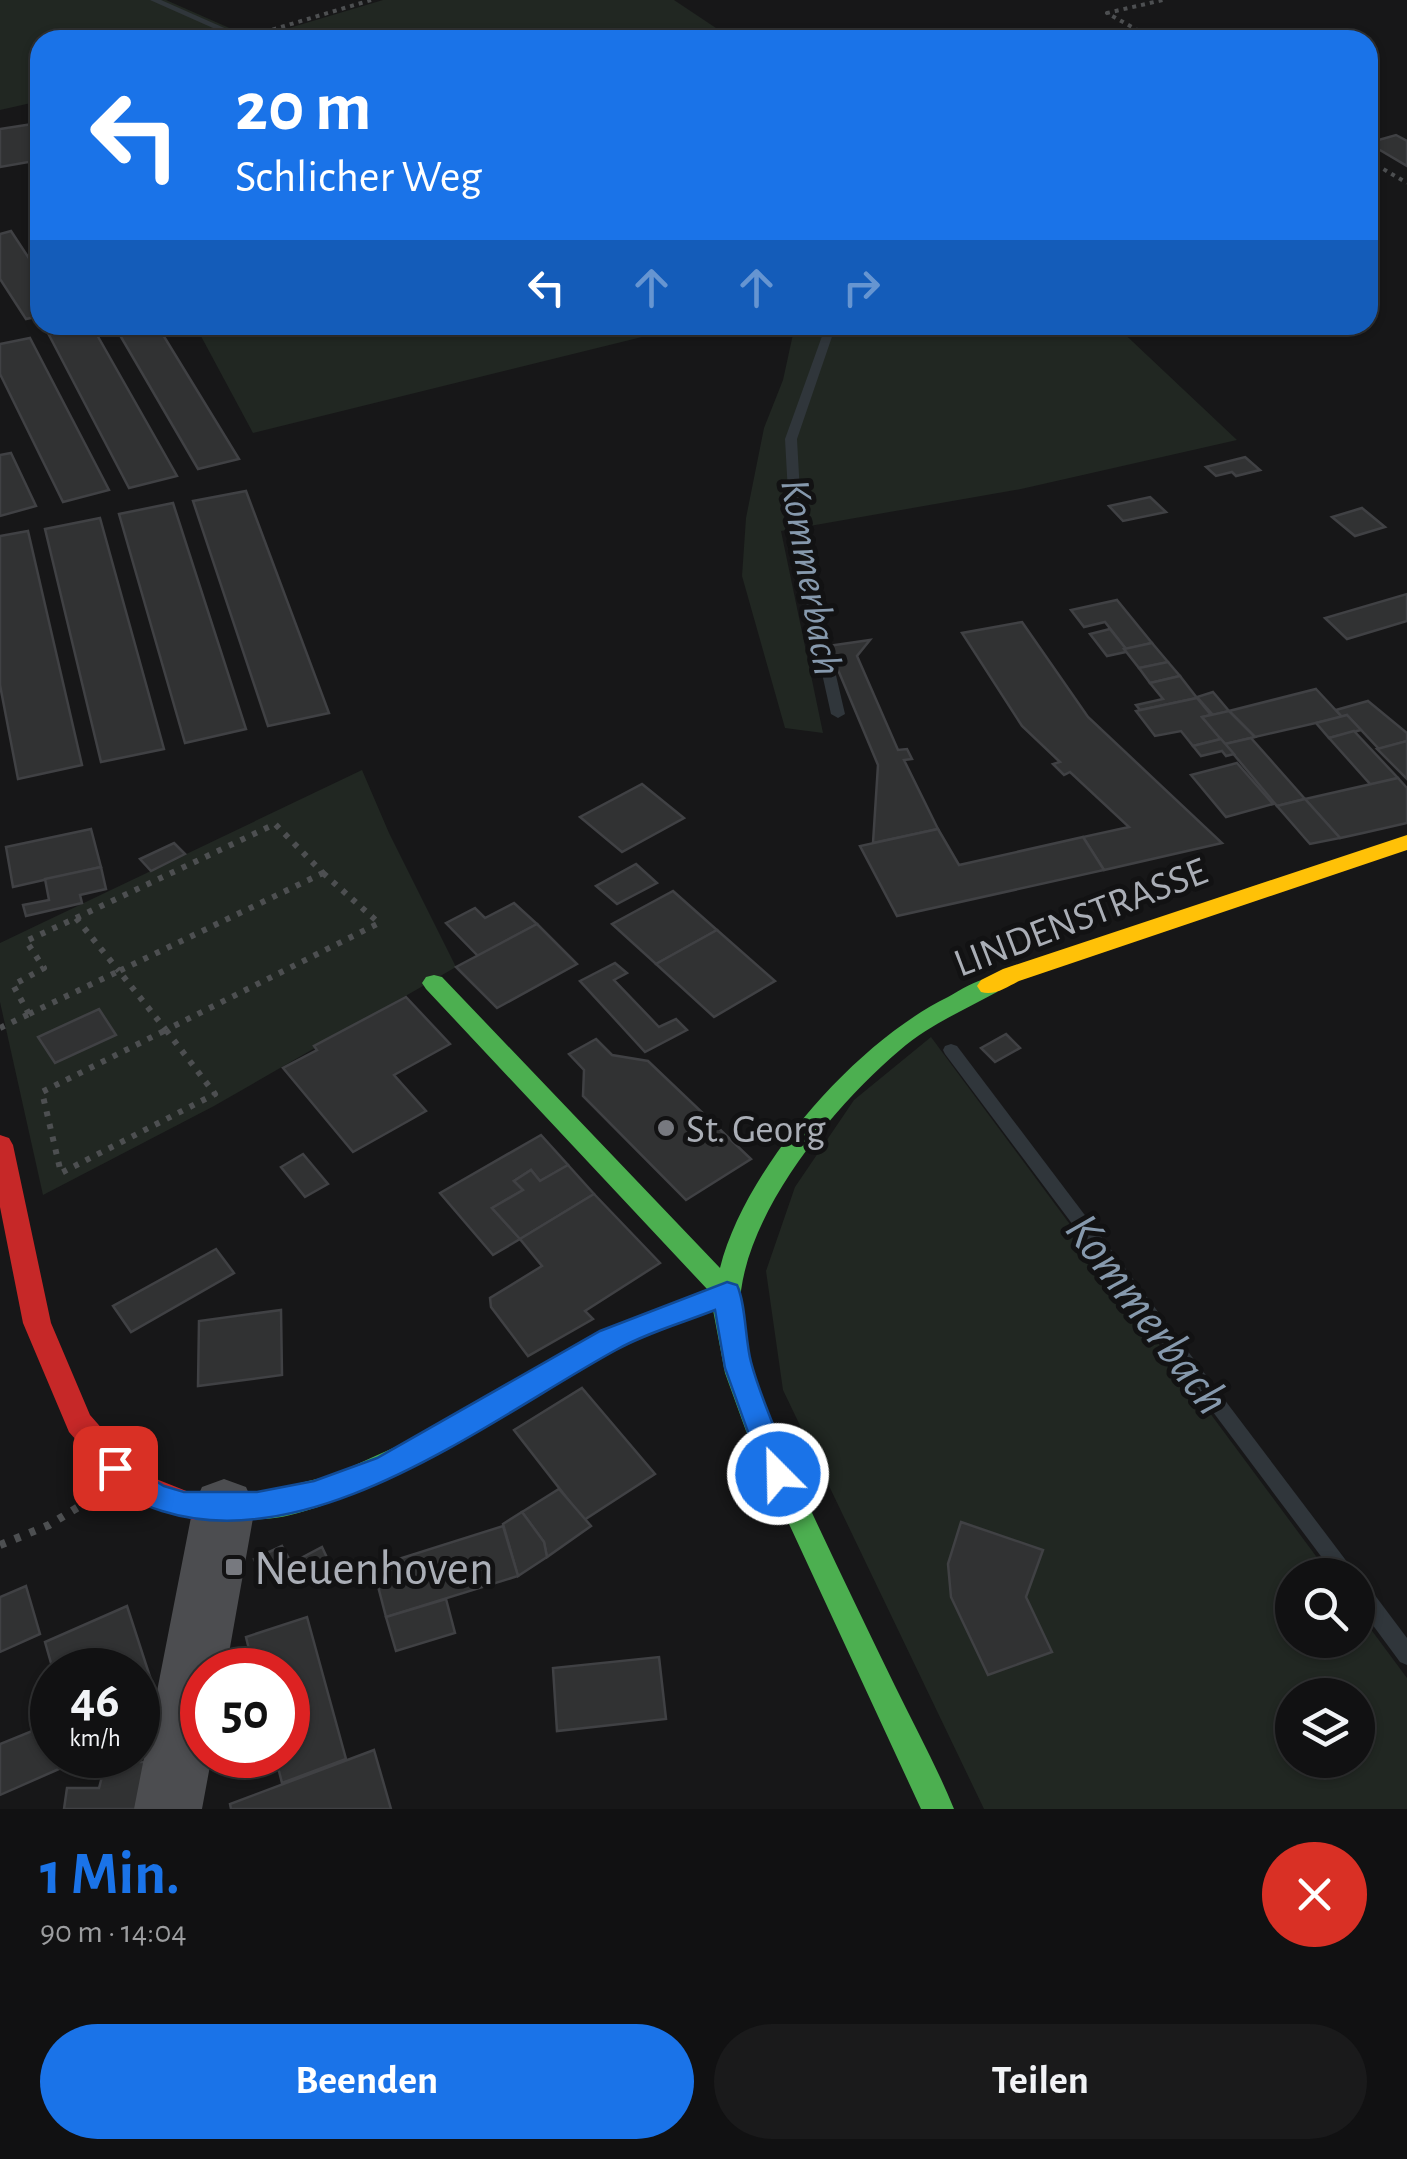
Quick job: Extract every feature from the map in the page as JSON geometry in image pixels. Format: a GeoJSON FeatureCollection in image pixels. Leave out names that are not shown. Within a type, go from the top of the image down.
{"type":"FeatureCollection","features":[{"type":"Feature","properties":{"kind":"main road","name":"LINDENSTRASSE"},"geometry":{"type":"LineString","coordinates":[[938,1809],[764,1444],[739,1368],[727,1293],[748,1223],[791,1152],[842,1093],[920,1022],[1011,975],[1407,842]]}},
{"type":"Feature","properties":{"kind":"main road"},"geometry":{"type":"LineString","coordinates":[[0,1146],[28,1284],[50,1355],[78,1422],[115,1468],[143,1489],[170,1502],[224,1507],[276,1504],[368,1476],[442,1438],[610,1339],[727,1293],[434,983]]}},
{"type":"Feature","properties":{"kind":"street"},"geometry":{"type":"LineString","coordinates":[[168,1809],[224,1507]]}},
{"type":"Feature","properties":{"kind":"path"},"geometry":{"type":"LineString","coordinates":[[271,30],[371,0]]}},
{"type":"Feature","properties":{"kind":"path"},"geometry":{"type":"LineString","coordinates":[[1137,30],[1107,13],[1163,0]]}},
{"type":"Feature","properties":{"kind":"path"},"geometry":{"type":"LineString","coordinates":[[1378,166],[1407,182]]}},
{"type":"Feature","properties":{"kind":"path"},"geometry":{"type":"LineString","coordinates":[[30,1014],[13,984],[44,968],[26,941],[274,824],[378,924],[166,1030],[42,1092],[61,1173],[215,1094],[166,1030],[76,918]]}},
{"type":"Feature","properties":{"kind":"path"},"geometry":{"type":"LineString","coordinates":[[0,1028],[323,874]]}},
{"type":"Feature","properties":{"kind":"path"},"geometry":{"type":"LineString","coordinates":[[0,1545],[68,1514],[101,1487],[115,1468]]}},
{"type":"Feature","properties":{"kind":"shaded area"},"geometry":{"type":"Polygon","coordinates":[[[0,0],[166,0],[234,30],[30,30],[30,103],[0,110],[0,0]]]}},
{"type":"Feature","properties":{"kind":"shaded area"},"geometry":{"type":"Polygon","coordinates":[[[383,0],[674,0],[719,30],[282,30],[383,0]]]}},
{"type":"Feature","properties":{"kind":"shaded area"},"geometry":{"type":"Polygon","coordinates":[[[200,335],[650,335],[253,433],[200,335]]]}},
{"type":"Feature","properties":{"kind":"shaded area"},"geometry":{"type":"Polygon","coordinates":[[[793,335],[1126,335],[1237,440],[1021,489],[781,531],[823,733],[785,728],[742,576],[746,518],[764,428],[783,380],[793,335]]]}},
{"type":"Feature","properties":{"kind":"shaded area"},"geometry":{"type":"Polygon","coordinates":[[[362,770],[456,967],[214,1106],[43,1195],[0,1002],[0,943],[362,770]]]}},
{"type":"Feature","properties":{"kind":"shaded area"},"geometry":{"type":"Polygon","coordinates":[[[931,1037],[1317,1558],[1275,1558],[1275,1658],[1375,1658],[1375,1635],[1407,1678],[1407,1809],[984,1809],[783,1390],[766,1271],[795,1187],[854,1100],[931,1037]]]}},
{"type":"Feature","properties":{"kind":"building"},"geometry":{"type":"Polygon","coordinates":[[[30,124],[30,162],[0,167],[0,129],[30,124]]]}},
{"type":"Feature","properties":{"kind":"building"},"geometry":{"type":"Polygon","coordinates":[[[1396,135],[1407,141],[1407,166],[1378,149],[1378,140],[1396,135]]]}},
{"type":"Feature","properties":{"kind":"building"},"geometry":{"type":"Polygon","coordinates":[[[11,231],[30,260],[30,318],[26,319],[0,279],[0,234],[11,231]]]}},
{"type":"Feature","properties":{"kind":"building"},"geometry":{"type":"Polygon","coordinates":[[[49,335],[97,335],[177,476],[129,488],[49,335]]]}},
{"type":"Feature","properties":{"kind":"building"},"geometry":{"type":"Polygon","coordinates":[[[120,335],[163,335],[239,459],[198,469],[120,335]]]}},
{"type":"Feature","properties":{"kind":"building"},"geometry":{"type":"Polygon","coordinates":[[[30,338],[109,490],[63,502],[0,374],[0,344],[30,338]]]}},
{"type":"Feature","properties":{"kind":"building"},"geometry":{"type":"Polygon","coordinates":[[[11,453],[36,506],[0,516],[0,455],[11,453]]]}},
{"type":"Feature","properties":{"kind":"building"},"geometry":{"type":"Polygon","coordinates":[[[1245,457],[1260,470],[1216,476],[1206,467],[1245,457]]]}},
{"type":"Feature","properties":{"kind":"building"},"geometry":{"type":"Polygon","coordinates":[[[246,491],[329,713],[268,726],[193,501],[246,491]]]}},
{"type":"Feature","properties":{"kind":"building"},"geometry":{"type":"Polygon","coordinates":[[[1150,497],[1166,512],[1123,521],[1109,506],[1150,497]]]}},
{"type":"Feature","properties":{"kind":"building"},"geometry":{"type":"Polygon","coordinates":[[[173,503],[246,729],[185,743],[119,514],[173,503]]]}},
{"type":"Feature","properties":{"kind":"building"},"geometry":{"type":"Polygon","coordinates":[[[1362,508],[1385,527],[1355,536],[1332,517],[1362,508]]]}},
{"type":"Feature","properties":{"kind":"building"},"geometry":{"type":"Polygon","coordinates":[[[100,518],[164,749],[101,762],[45,529],[100,518]]]}},
{"type":"Feature","properties":{"kind":"building"},"geometry":{"type":"Polygon","coordinates":[[[28,531],[82,765],[18,779],[0,685],[0,536],[28,531]]]}},
{"type":"Feature","properties":{"kind":"building"},"geometry":{"type":"Polygon","coordinates":[[[1407,594],[1407,621],[1347,639],[1325,618],[1407,594]]]}},
{"type":"Feature","properties":{"kind":"building"},"geometry":{"type":"Polygon","coordinates":[[[1117,600],[1152,643],[1126,649],[1105,622],[1084,627],[1071,610],[1117,600]]]}},
{"type":"Feature","properties":{"kind":"building"},"geometry":{"type":"Polygon","coordinates":[[[1022,622],[1088,717],[1222,843],[1104,870],[1083,837],[1129,827],[1070,772],[1064,775],[1053,764],[1060,762],[1022,726],[962,633],[1022,622]]]}},
{"type":"Feature","properties":{"kind":"building"},"geometry":{"type":"Polygon","coordinates":[[[1110,629],[1126,652],[1107,656],[1090,634],[1110,629]]]}},
{"type":"Feature","properties":{"kind":"building"},"geometry":{"type":"Polygon","coordinates":[[[870,640],[857,656],[898,750],[907,749],[912,759],[904,760],[938,829],[873,843],[878,765],[828,646],[870,640]]]}},
{"type":"Feature","properties":{"kind":"building"},"geometry":{"type":"Polygon","coordinates":[[[1152,643],[1168,662],[1139,668],[1124,649],[1152,643]]]}},
{"type":"Feature","properties":{"kind":"building"},"geometry":{"type":"Polygon","coordinates":[[[1168,662],[1180,676],[1150,683],[1139,668],[1168,662]]]}},
{"type":"Feature","properties":{"kind":"building"},"geometry":{"type":"Polygon","coordinates":[[[1180,676],[1197,698],[1140,710],[1136,705],[1163,699],[1150,683],[1180,676]]]}},
{"type":"Feature","properties":{"kind":"building"},"geometry":{"type":"Polygon","coordinates":[[[1316,689],[1342,717],[1255,737],[1229,711],[1316,689]]]}},
{"type":"Feature","properties":{"kind":"building"},"geometry":{"type":"Polygon","coordinates":[[[1213,692],[1229,711],[1213,715],[1197,697],[1213,692]]]}},
{"type":"Feature","properties":{"kind":"building"},"geometry":{"type":"Polygon","coordinates":[[[1197,698],[1211,715],[1202,717],[1221,739],[1193,746],[1181,731],[1155,736],[1136,711],[1197,698]]]}},
{"type":"Feature","properties":{"kind":"building"},"geometry":{"type":"Polygon","coordinates":[[[1368,701],[1407,733],[1407,741],[1379,749],[1347,715],[1342,717],[1336,710],[1368,701]]]}},
{"type":"Feature","properties":{"kind":"building"},"geometry":{"type":"Polygon","coordinates":[[[1229,711],[1255,737],[1225,744],[1202,717],[1229,711]]]}},
{"type":"Feature","properties":{"kind":"building"},"geometry":{"type":"Polygon","coordinates":[[[1347,715],[1361,730],[1329,738],[1316,723],[1347,715]]]}},
{"type":"Feature","properties":{"kind":"building"},"geometry":{"type":"Polygon","coordinates":[[[1354,731],[1398,778],[1371,785],[1329,738],[1354,731]]]}},
{"type":"Feature","properties":{"kind":"building"},"geometry":{"type":"Polygon","coordinates":[[[1251,738],[1305,799],[1277,806],[1225,744],[1251,738]]]}},
{"type":"Feature","properties":{"kind":"building"},"geometry":{"type":"Polygon","coordinates":[[[1221,739],[1234,754],[1226,756],[1222,751],[1201,756],[1193,746],[1221,739]]]}},
{"type":"Feature","properties":{"kind":"building"},"geometry":{"type":"Polygon","coordinates":[[[1407,741],[1407,779],[1377,749],[1407,741]]]}},
{"type":"Feature","properties":{"kind":"building"},"geometry":{"type":"Polygon","coordinates":[[[1237,763],[1273,804],[1226,817],[1191,775],[1237,763]]]}},
{"type":"Feature","properties":{"kind":"building"},"geometry":{"type":"Polygon","coordinates":[[[1398,778],[1407,788],[1407,823],[1363,833],[1340,838],[1305,799],[1398,778]]]}},
{"type":"Feature","properties":{"kind":"building"},"geometry":{"type":"Polygon","coordinates":[[[642,784],[684,818],[622,852],[580,817],[642,784]]]}},
{"type":"Feature","properties":{"kind":"building"},"geometry":{"type":"Polygon","coordinates":[[[1305,799],[1340,838],[1310,844],[1277,806],[1305,799]]]}},
{"type":"Feature","properties":{"kind":"building"},"geometry":{"type":"Polygon","coordinates":[[[91,829],[101,867],[13,887],[6,847],[91,829]]]}},
{"type":"Feature","properties":{"kind":"building"},"geometry":{"type":"Polygon","coordinates":[[[938,829],[959,865],[1083,837],[1104,870],[897,916],[860,846],[938,829]]]}},
{"type":"Feature","properties":{"kind":"building"},"geometry":{"type":"Polygon","coordinates":[[[174,843],[185,854],[151,871],[140,859],[174,843]]]}},
{"type":"Feature","properties":{"kind":"building"},"geometry":{"type":"Polygon","coordinates":[[[636,864],[657,883],[617,904],[596,886],[636,864]]]}},
{"type":"Feature","properties":{"kind":"building"},"geometry":{"type":"Polygon","coordinates":[[[101,867],[106,889],[80,895],[82,903],[26,916],[23,905],[49,900],[45,879],[101,867]]]}},
{"type":"Feature","properties":{"kind":"building"},"geometry":{"type":"Polygon","coordinates":[[[673,891],[717,930],[656,964],[612,924],[673,891]]]}},
{"type":"Feature","properties":{"kind":"building"},"geometry":{"type":"Polygon","coordinates":[[[514,903],[537,924],[478,956],[446,923],[475,908],[485,918],[514,903]]]}},
{"type":"Feature","properties":{"kind":"building"},"geometry":{"type":"Polygon","coordinates":[[[537,924],[577,964],[497,1008],[456,967],[537,924]]]}},
{"type":"Feature","properties":{"kind":"building"},"geometry":{"type":"Polygon","coordinates":[[[717,930],[775,981],[714,1017],[656,964],[717,930]]]}},
{"type":"Feature","properties":{"kind":"building"},"geometry":{"type":"Polygon","coordinates":[[[615,963],[627,973],[614,980],[659,1027],[676,1019],[687,1030],[645,1052],[580,981],[615,963]]]}},
{"type":"Feature","properties":{"kind":"building"},"geometry":{"type":"Polygon","coordinates":[[[406,997],[450,1044],[394,1075],[426,1111],[353,1152],[283,1068],[317,1050],[314,1046],[406,997]]]}},
{"type":"Feature","properties":{"kind":"building"},"geometry":{"type":"Polygon","coordinates":[[[99,1009],[116,1035],[55,1063],[38,1037],[99,1009]]]}},
{"type":"Feature","properties":{"kind":"building"},"geometry":{"type":"Polygon","coordinates":[[[1006,1034],[1020,1048],[995,1062],[981,1048],[1006,1034]]]}},
{"type":"Feature","properties":{"kind":"building","name":"St. Georg"},"geometry":{"type":"Polygon","coordinates":[[[596,1039],[612,1055],[648,1061],[751,1159],[686,1200],[583,1096],[584,1070],[569,1054],[596,1039]]]}},
{"type":"Feature","properties":{"kind":"building"},"geometry":{"type":"Polygon","coordinates":[[[541,1135],[568,1165],[540,1181],[531,1170],[514,1181],[523,1190],[492,1208],[520,1239],[493,1255],[440,1193],[541,1135]]]}},
{"type":"Feature","properties":{"kind":"building"},"geometry":{"type":"Polygon","coordinates":[[[303,1154],[328,1184],[305,1197],[281,1167],[303,1154]]]}},
{"type":"Feature","properties":{"kind":"building"},"geometry":{"type":"Polygon","coordinates":[[[568,1165],[594,1194],[520,1239],[492,1208],[523,1190],[514,1181],[531,1170],[540,1181],[568,1165]]]}},
{"type":"Feature","properties":{"kind":"building"},"geometry":{"type":"Polygon","coordinates":[[[594,1194],[660,1263],[585,1311],[593,1319],[528,1356],[491,1307],[490,1298],[542,1266],[520,1239],[594,1194]]]}},
{"type":"Feature","properties":{"kind":"building"},"geometry":{"type":"Polygon","coordinates":[[[216,1249],[234,1273],[131,1332],[113,1306],[216,1249]]]}},
{"type":"Feature","properties":{"kind":"building"},"geometry":{"type":"Polygon","coordinates":[[[281,1310],[282,1375],[198,1386],[199,1321],[281,1310]]]}},
{"type":"Feature","properties":{"kind":"building"},"geometry":{"type":"Polygon","coordinates":[[[582,1388],[655,1474],[584,1520],[514,1430],[582,1388]]]}},
{"type":"Feature","properties":{"kind":"building"},"geometry":{"type":"Polygon","coordinates":[[[559,1489],[591,1526],[547,1557],[544,1542],[522,1512],[559,1489]]]}},
{"type":"Feature","properties":{"kind":"building"},"geometry":{"type":"Polygon","coordinates":[[[522,1512],[544,1542],[547,1557],[518,1576],[503,1524],[522,1512]]]}},
{"type":"Feature","properties":{"kind":"building"},"geometry":{"type":"Polygon","coordinates":[[[961,1522],[1043,1550],[1026,1597],[1052,1652],[988,1675],[951,1597],[948,1564],[961,1522]]]}},
{"type":"Feature","properties":{"kind":"building"},"geometry":{"type":"Polygon","coordinates":[[[503,1526],[518,1576],[386,1617],[373,1567],[503,1526]]]}},
{"type":"Feature","properties":{"kind":"building"},"geometry":{"type":"Polygon","coordinates":[[[282,1546],[288,1557],[259,1570],[254,1559],[282,1546]]]}},
{"type":"Feature","properties":{"kind":"building"},"geometry":{"type":"Polygon","coordinates":[[[322,1547],[329,1562],[294,1582],[286,1566],[322,1547]]]}},
{"type":"Feature","properties":{"kind":"building"},"geometry":{"type":"Polygon","coordinates":[[[26,1586],[40,1634],[0,1652],[0,1597],[26,1586]]]}},
{"type":"Feature","properties":{"kind":"building"},"geometry":{"type":"Polygon","coordinates":[[[446,1599],[455,1633],[396,1651],[386,1617],[446,1599]]]}},
{"type":"Feature","properties":{"kind":"building"},"geometry":{"type":"Polygon","coordinates":[[[127,1606],[141,1648],[47,1648],[45,1642],[127,1606]]]}},
{"type":"Feature","properties":{"kind":"building"},"geometry":{"type":"Polygon","coordinates":[[[307,1617],[346,1759],[310,1772],[310,1648],[249,1648],[246,1637],[307,1617]]]}},
{"type":"Feature","properties":{"kind":"building"},"geometry":{"type":"Polygon","coordinates":[[[659,1657],[666,1719],[557,1731],[553,1668],[659,1657]]]}},
{"type":"Feature","properties":{"kind":"building"},"geometry":{"type":"Polygon","coordinates":[[[30,1732],[30,1778],[39,1778],[0,1795],[0,1744],[30,1732]]]}},
{"type":"Feature","properties":{"kind":"building"},"geometry":{"type":"Polygon","coordinates":[[[374,1750],[391,1809],[231,1809],[230,1804],[299,1778],[310,1778],[310,1774],[374,1750]]]}},
{"type":"Feature","properties":{"kind":"building"},"geometry":{"type":"Polygon","coordinates":[[[102,1778],[144,1778],[139,1809],[64,1809],[67,1788],[99,1788],[102,1778]]]}},
{"type":"Feature","properties":{"kind":"waterway","name":"Kommerbach"},"geometry":{"type":"LineString","coordinates":[[154,0],[225,30]]}},
{"type":"Feature","properties":{"kind":"waterway","name":"Kommerbach"},"geometry":{"type":"LineString","coordinates":[[827,335],[791,439],[796,529],[838,714]]}},
{"type":"Feature","properties":{"kind":"waterway","name":"Kommerbach"},"geometry":{"type":"LineString","coordinates":[[951,1050],[1334,1558]]}},
{"type":"Feature","properties":{"kind":"waterway","name":"Kommerbach"},"geometry":{"type":"LineString","coordinates":[[1375,1612],[1407,1655]]}},
{"type":"Feature","properties":{"kind":"traffic: fast"},"geometry":{"type":"LineString","coordinates":[[434,983],[727,1293]]}},
{"type":"Feature","properties":{"kind":"traffic: fast"},"geometry":{"type":"LineString","coordinates":[[938,1809],[760,1431],[731,1345],[727,1293],[736,1258],[774,1180],[831,1104],[893,1043],[930,1016],[989,986]]}},
{"type":"Feature","properties":{"kind":"traffic: fast"},"geometry":{"type":"LineString","coordinates":[[249,1507],[263,1507],[337,1487],[412,1453],[607,1341],[727,1293]]}},
{"type":"Feature","properties":{"kind":"traffic: slow"},"geometry":{"type":"LineString","coordinates":[[989,986],[1011,975],[1407,842]]}},
{"type":"Feature","properties":{"kind":"traffic: jam"},"geometry":{"type":"LineString","coordinates":[[0,1145],[37,1323],[79,1423],[131,1482],[193,1507],[249,1507]]}},
{"type":"Feature","properties":{"kind":"place","name":"St. Georg"},"geometry":{"type":"Point","coordinates":[666,1128]}},
{"type":"Feature","properties":{"kind":"place","name":"Neuenhoven"},"geometry":{"type":"Point","coordinates":[234,1567]}},
{"type":"Feature","properties":{"kind":"route"},"geometry":{"type":"LineString","coordinates":[[115,1468],[156,1496],[184,1505],[276,1504],[349,1484],[442,1438],[610,1339],[727,1293],[730,1329],[749,1405],[778,1474]]}}]}
